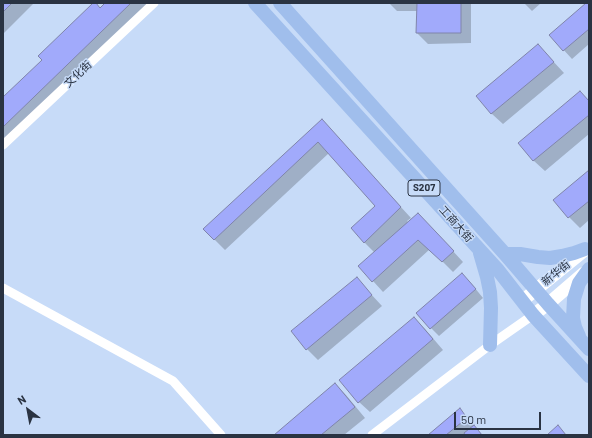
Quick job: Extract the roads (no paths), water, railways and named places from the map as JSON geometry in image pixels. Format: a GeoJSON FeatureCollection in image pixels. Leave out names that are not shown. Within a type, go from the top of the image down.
{"type":"FeatureCollection","features":[{"type":"Feature","properties":{"kind":"main road","name":"工商大街"},"geometry":{"type":"LineString","coordinates":[[255,3],[498,270],[533,315],[589,376]]}},
{"type":"Feature","properties":{"kind":"main road","name":"工商大街"},"geometry":{"type":"LineString","coordinates":[[280,3],[506,254],[586,346]]}},
{"type":"Feature","properties":{"kind":"main road"},"geometry":{"type":"LineString","coordinates":[[477,247],[485,269],[490,292],[490,345]]}},
{"type":"Feature","properties":{"kind":"main road"},"geometry":{"type":"LineString","coordinates":[[506,254],[520,254],[550,258],[568,255],[587,248]]}},
{"type":"Feature","properties":{"kind":"main road"},"geometry":{"type":"LineString","coordinates":[[586,346],[575,326],[573,318],[573,304],[579,283],[589,269]]}},
{"type":"Feature","properties":{"kind":"street","name":"文化街"},"geometry":{"type":"LineString","coordinates":[[3,145],[154,3]]}},
{"type":"Feature","properties":{"kind":"street","name":"新华街"},"geometry":{"type":"LineString","coordinates":[[522,301],[587,248]]}},
{"type":"Feature","properties":{"kind":"street","name":"新华街"},"geometry":{"type":"LineString","coordinates":[[533,315],[589,269]]}},
{"type":"Feature","properties":{"kind":"street"},"geometry":{"type":"LineString","coordinates":[[3,288],[173,381],[221,435]]}},
{"type":"Feature","properties":{"kind":"street"},"geometry":{"type":"LineString","coordinates":[[372,435],[490,345],[533,315]]}}]}
